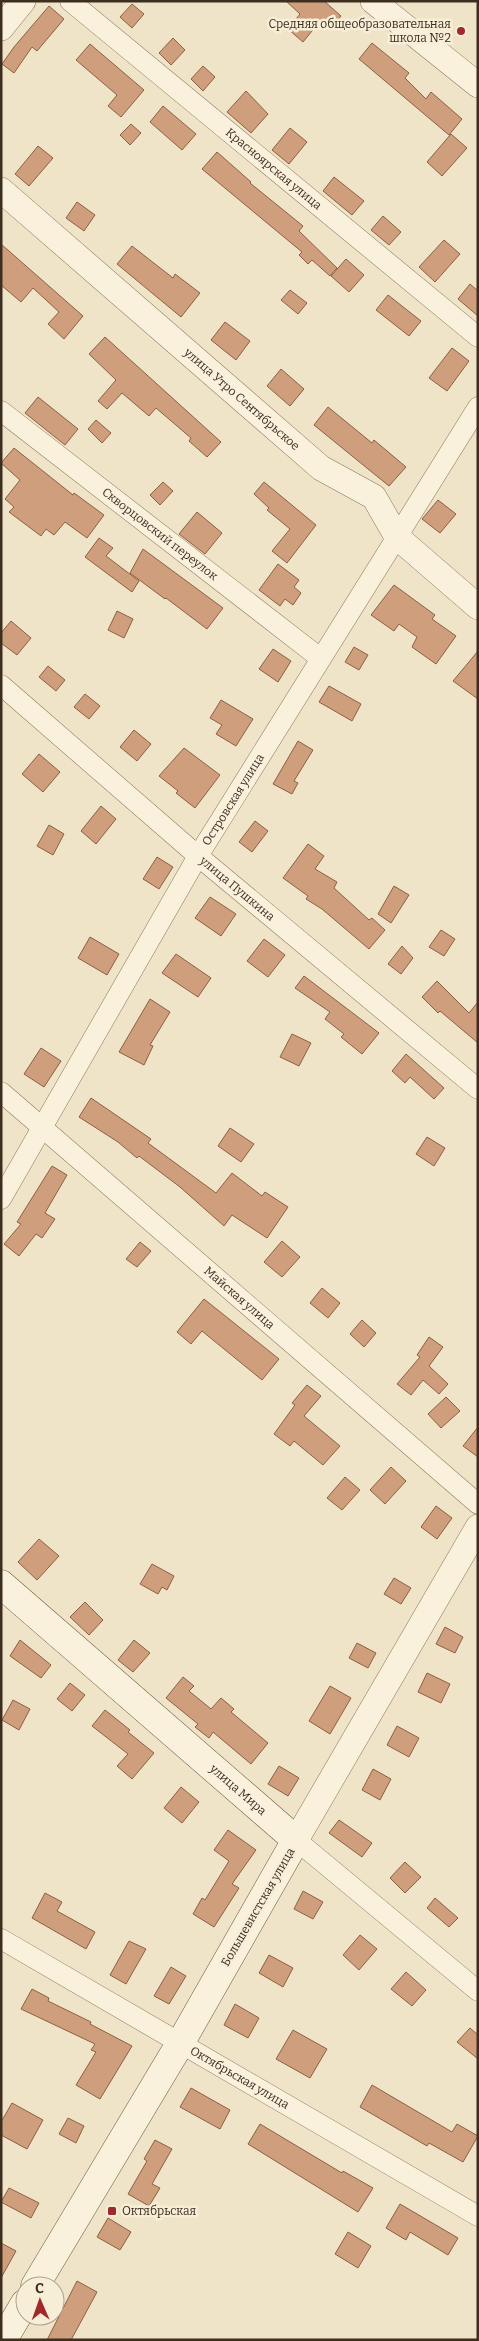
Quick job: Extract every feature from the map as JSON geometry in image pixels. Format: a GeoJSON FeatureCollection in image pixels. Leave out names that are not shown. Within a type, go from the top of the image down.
{"type":"FeatureCollection","features":[{"type":"Feature","properties":{"kind":"main road","name":"улица Мира"},"geometry":{"type":"LineString","coordinates":[[1,1584],[296,1840]]}},
{"type":"Feature","properties":{"kind":"main road","name":"Большевистская улица"},"geometry":{"type":"LineString","coordinates":[[41,2276],[181,2042],[296,1840]]}},
{"type":"Feature","properties":{"kind":"main road"},"geometry":{"type":"LineString","coordinates":[[3,2340],[15,2320]]}},
{"type":"Feature","properties":{"kind":"street"},"geometry":{"type":"LineString","coordinates":[[1,28],[23,1]]}},
{"type":"Feature","properties":{"kind":"street","name":"Красноярская улица"},"geometry":{"type":"LineString","coordinates":[[70,1],[478,337]]}},
{"type":"Feature","properties":{"kind":"street"},"geometry":{"type":"LineString","coordinates":[[373,1],[478,84]]}},
{"type":"Feature","properties":{"kind":"street","name":"улица Утро Сентябрьское"},"geometry":{"type":"LineString","coordinates":[[1,190],[321,468],[374,497],[397,537],[478,607]]}},
{"type":"Feature","properties":{"kind":"street","name":"Островская улица"},"geometry":{"type":"LineString","coordinates":[[1,1199],[198,856],[478,408]]}},
{"type":"Feature","properties":{"kind":"street","name":"Скворцовский переулок"},"geometry":{"type":"LineString","coordinates":[[1,411],[320,658]]}},
{"type":"Feature","properties":{"kind":"street","name":"улица Пушкина"},"geometry":{"type":"LineString","coordinates":[[1,685],[198,856],[478,1088]]}},
{"type":"Feature","properties":{"kind":"street","name":"Майская улица"},"geometry":{"type":"LineString","coordinates":[[1,1092],[478,1504]]}},
{"type":"Feature","properties":{"kind":"street","name":"Большевистская улица"},"geometry":{"type":"LineString","coordinates":[[296,1840],[478,1526]]}},
{"type":"Feature","properties":{"kind":"street","name":"улица Мира"},"geometry":{"type":"LineString","coordinates":[[296,1840],[478,1991]]}},
{"type":"Feature","properties":{"kind":"street","name":"Октябрьская улица"},"geometry":{"type":"LineString","coordinates":[[1,1939],[478,2216]]}},
{"type":"Feature","properties":{"kind":"building"},"geometry":{"type":"Polygon","coordinates":[[[286,1],[324,1],[341,16],[331,28],[321,20],[303,42],[288,29],[300,14],[286,1]]]}},
{"type":"Feature","properties":{"kind":"building"},"geometry":{"type":"Polygon","coordinates":[[[132,4],[144,14],[132,28],[120,17],[132,4]]]}},
{"type":"Feature","properties":{"kind":"building"},"geometry":{"type":"Polygon","coordinates":[[[49,6],[64,19],[37,51],[32,47],[14,73],[2,64],[49,6]]]}},
{"type":"Feature","properties":{"kind":"building"},"geometry":{"type":"Polygon","coordinates":[[[173,38],[185,50],[171,65],[159,53],[173,38]]]}},
{"type":"Feature","properties":{"kind":"building"},"geometry":{"type":"Polygon","coordinates":[[[372,43],[409,73],[405,78],[426,99],[431,92],[462,119],[449,135],[359,59],[372,43]]]}},
{"type":"Feature","properties":{"kind":"building"},"geometry":{"type":"Polygon","coordinates":[[[90,44],[144,90],[121,117],[108,106],[117,95],[76,60],[90,44]]]}},
{"type":"Feature","properties":{"kind":"building"},"geometry":{"type":"Polygon","coordinates":[[[203,66],[215,77],[203,91],[191,79],[203,66]]]}},
{"type":"Feature","properties":{"kind":"building"},"geometry":{"type":"Polygon","coordinates":[[[246,91],[268,114],[251,133],[227,112],[246,91]]]}},
{"type":"Feature","properties":{"kind":"building"},"geometry":{"type":"Polygon","coordinates":[[[163,106],[196,134],[182,150],[150,122],[163,106]]]}},
{"type":"Feature","properties":{"kind":"building"},"geometry":{"type":"Polygon","coordinates":[[[131,124],[141,133],[130,145],[120,135],[131,124]]]}},
{"type":"Feature","properties":{"kind":"building"},"geometry":{"type":"Polygon","coordinates":[[[290,128],[307,142],[289,164],[272,150],[290,128]]]}},
{"type":"Feature","properties":{"kind":"building"},"geometry":{"type":"Polygon","coordinates":[[[451,134],[467,148],[442,176],[427,162],[451,134]]]}},
{"type":"Feature","properties":{"kind":"building"},"geometry":{"type":"Polygon","coordinates":[[[38,146],[53,158],[29,186],[15,174],[38,146]]]}},
{"type":"Feature","properties":{"kind":"building"},"geometry":{"type":"Polygon","coordinates":[[[217,152],[250,183],[303,226],[299,231],[337,268],[330,276],[312,260],[308,264],[299,255],[302,252],[202,169],[217,152]]]}},
{"type":"Feature","properties":{"kind":"building"},"geometry":{"type":"Polygon","coordinates":[[[334,177],[364,201],[352,215],[323,191],[334,177]]]}},
{"type":"Feature","properties":{"kind":"building"},"geometry":{"type":"Polygon","coordinates":[[[77,202],[95,215],[84,231],[66,218],[77,202]]]}},
{"type":"Feature","properties":{"kind":"building"},"geometry":{"type":"Polygon","coordinates":[[[383,216],[401,232],[389,245],[371,230],[383,216]]]}},
{"type":"Feature","properties":{"kind":"building"},"geometry":{"type":"Polygon","coordinates":[[[444,240],[460,254],[435,282],[419,267],[444,240]]]}},
{"type":"Feature","properties":{"kind":"building"},"geometry":{"type":"Polygon","coordinates":[[[1,244],[83,316],[64,339],[48,324],[59,312],[33,288],[21,302],[1,285],[1,244]]]}},
{"type":"Feature","properties":{"kind":"building"},"geometry":{"type":"Polygon","coordinates":[[[132,246],[173,278],[175,274],[200,293],[181,317],[117,264],[132,246]]]}},
{"type":"Feature","properties":{"kind":"building"},"geometry":{"type":"Polygon","coordinates":[[[346,259],[364,275],[349,292],[331,276],[346,259]]]}},
{"type":"Feature","properties":{"kind":"building"},"geometry":{"type":"Polygon","coordinates":[[[470,284],[478,291],[478,316],[458,299],[470,284]]]}},
{"type":"Feature","properties":{"kind":"building"},"geometry":{"type":"Polygon","coordinates":[[[290,290],[307,303],[298,314],[281,300],[290,290]]]}},
{"type":"Feature","properties":{"kind":"building"},"geometry":{"type":"Polygon","coordinates":[[[388,295],[421,321],[409,336],[376,310],[388,295]]]}},
{"type":"Feature","properties":{"kind":"building"},"geometry":{"type":"Polygon","coordinates":[[[225,322],[250,341],[236,360],[211,340],[225,322]]]}},
{"type":"Feature","properties":{"kind":"building"},"geometry":{"type":"Polygon","coordinates":[[[105,337],[221,442],[207,457],[189,441],[191,438],[156,408],[149,416],[122,393],[107,409],[98,401],[116,380],[89,354],[105,337]]]}},
{"type":"Feature","properties":{"kind":"building"},"geometry":{"type":"Polygon","coordinates":[[[452,348],[469,361],[447,391],[429,378],[452,348]]]}},
{"type":"Feature","properties":{"kind":"building"},"geometry":{"type":"Polygon","coordinates":[[[281,369],[304,389],[290,406],[267,386],[281,369]]]}},
{"type":"Feature","properties":{"kind":"building"},"geometry":{"type":"Polygon","coordinates":[[[38,397],[78,429],[65,445],[25,413],[38,397]]]}},
{"type":"Feature","properties":{"kind":"building"},"geometry":{"type":"Polygon","coordinates":[[[328,407],[372,443],[374,440],[406,467],[389,486],[314,425],[328,407]]]}},
{"type":"Feature","properties":{"kind":"building"},"geometry":{"type":"Polygon","coordinates":[[[96,420],[111,433],[102,443],[88,429],[96,420]]]}},
{"type":"Feature","properties":{"kind":"building"},"geometry":{"type":"Polygon","coordinates":[[[14,448],[73,495],[74,493],[104,515],[87,538],[65,522],[54,535],[46,529],[41,536],[9,512],[14,507],[5,499],[20,480],[1,463],[14,448]]]}},
{"type":"Feature","properties":{"kind":"building"},"geometry":{"type":"Polygon","coordinates":[[[163,482],[173,491],[160,505],[150,495],[163,482]]]}},
{"type":"Feature","properties":{"kind":"building"},"geometry":{"type":"Polygon","coordinates":[[[264,482],[316,525],[287,563],[272,551],[290,529],[267,510],[269,508],[254,494],[264,482]]]}},
{"type":"Feature","properties":{"kind":"building"},"geometry":{"type":"Polygon","coordinates":[[[438,500],[456,514],[440,533],[422,519],[438,500]]]}},
{"type":"Feature","properties":{"kind":"building"},"geometry":{"type":"Polygon","coordinates":[[[197,512],[222,533],[205,554],[179,534],[197,512]]]}},
{"type":"Feature","properties":{"kind":"building"},"geometry":{"type":"Polygon","coordinates":[[[99,538],[113,548],[106,556],[139,581],[132,592],[85,557],[99,538]]]}},
{"type":"Feature","properties":{"kind":"building"},"geometry":{"type":"Polygon","coordinates":[[[143,549],[223,608],[207,629],[130,573],[143,549]]]}},
{"type":"Feature","properties":{"kind":"building"},"geometry":{"type":"Polygon","coordinates":[[[278,564],[299,580],[294,587],[301,593],[293,605],[285,599],[280,606],[259,590],[278,564]]]}},
{"type":"Feature","properties":{"kind":"building"},"geometry":{"type":"Polygon","coordinates":[[[394,585],[435,615],[432,619],[456,636],[436,664],[412,647],[417,637],[399,624],[394,631],[371,615],[394,585]]]}},
{"type":"Feature","properties":{"kind":"building"},"geometry":{"type":"Polygon","coordinates":[[[117,611],[133,619],[124,638],[108,630],[117,611]]]}},
{"type":"Feature","properties":{"kind":"building"},"geometry":{"type":"Polygon","coordinates":[[[11,621],[31,638],[17,655],[1,643],[1,633],[11,621]]]}},
{"type":"Feature","properties":{"kind":"building"},"geometry":{"type":"Polygon","coordinates":[[[354,647],[368,655],[359,670],[345,662],[354,647]]]}},
{"type":"Feature","properties":{"kind":"building"},"geometry":{"type":"Polygon","coordinates":[[[273,649],[291,661],[278,682],[259,669],[273,649]]]}},
{"type":"Feature","properties":{"kind":"building"},"geometry":{"type":"Polygon","coordinates":[[[478,651],[478,699],[453,681],[478,651]]]}},
{"type":"Feature","properties":{"kind":"building"},"geometry":{"type":"Polygon","coordinates":[[[48,666],[65,680],[56,691],[39,677],[48,666]]]}},
{"type":"Feature","properties":{"kind":"building"},"geometry":{"type":"Polygon","coordinates":[[[329,686],[361,704],[352,721],[319,702],[329,686]]]}},
{"type":"Feature","properties":{"kind":"building"},"geometry":{"type":"Polygon","coordinates":[[[85,694],[100,706],[89,719],[74,707],[85,694]]]}},
{"type":"Feature","properties":{"kind":"building"},"geometry":{"type":"Polygon","coordinates":[[[221,700],[253,719],[236,746],[216,734],[222,725],[210,718],[221,700]]]}},
{"type":"Feature","properties":{"kind":"building"},"geometry":{"type":"Polygon","coordinates":[[[134,730],[151,744],[137,761],[120,747],[134,730]]]}},
{"type":"Feature","properties":{"kind":"building"},"geometry":{"type":"Polygon","coordinates":[[[298,741],[313,750],[294,781],[298,783],[292,794],[273,784],[298,741]]]}},
{"type":"Feature","properties":{"kind":"building"},"geometry":{"type":"Polygon","coordinates":[[[184,748],[220,775],[195,808],[159,776],[184,748]]]}},
{"type":"Feature","properties":{"kind":"building"},"geometry":{"type":"Polygon","coordinates":[[[39,754],[60,772],[43,792],[22,774],[39,754]]]}},
{"type":"Feature","properties":{"kind":"building"},"geometry":{"type":"Polygon","coordinates":[[[101,806],[116,819],[96,844],[81,831],[101,806]]]}},
{"type":"Feature","properties":{"kind":"building"},"geometry":{"type":"Polygon","coordinates":[[[255,821],[268,831],[252,852],[239,842],[255,821]]]}},
{"type":"Feature","properties":{"kind":"building"},"geometry":{"type":"Polygon","coordinates":[[[49,825],[64,834],[53,855],[37,846],[49,825]]]}},
{"type":"Feature","properties":{"kind":"building"},"geometry":{"type":"Polygon","coordinates":[[[308,844],[324,856],[315,869],[337,882],[334,888],[369,920],[372,918],[385,930],[369,949],[322,909],[306,899],[308,896],[283,878],[308,844]]]}},
{"type":"Feature","properties":{"kind":"building"},"geometry":{"type":"Polygon","coordinates":[[[157,857],[173,867],[159,889],[143,879],[157,857]]]}},
{"type":"Feature","properties":{"kind":"building"},"geometry":{"type":"Polygon","coordinates":[[[394,886],[409,895],[391,923],[378,914],[394,886]]]}},
{"type":"Feature","properties":{"kind":"building"},"geometry":{"type":"Polygon","coordinates":[[[210,897],[236,914],[221,936],[195,918],[210,897]]]}},
{"type":"Feature","properties":{"kind":"building"},"geometry":{"type":"Polygon","coordinates":[[[441,930],[455,939],[444,956],[429,947],[441,930]]]}},
{"type":"Feature","properties":{"kind":"building"},"geometry":{"type":"Polygon","coordinates":[[[90,937],[119,954],[107,975],[78,958],[90,937]]]}},
{"type":"Feature","properties":{"kind":"building"},"geometry":{"type":"Polygon","coordinates":[[[264,939],[285,955],[268,977],[247,961],[264,939]]]}},
{"type":"Feature","properties":{"kind":"building"},"geometry":{"type":"Polygon","coordinates":[[[402,946],[413,958],[401,974],[388,964],[402,946]]]}},
{"type":"Feature","properties":{"kind":"building"},"geometry":{"type":"Polygon","coordinates":[[[176,954],[211,978],[198,997],[162,973],[176,954]]]}},
{"type":"Feature","properties":{"kind":"building"},"geometry":{"type":"Polygon","coordinates":[[[304,976],[379,1033],[362,1054],[341,1037],[344,1034],[325,1019],[330,1012],[295,988],[304,976]]]}},
{"type":"Feature","properties":{"kind":"building"},"geometry":{"type":"Polygon","coordinates":[[[437,981],[469,1013],[478,1002],[478,1043],[440,1011],[438,1013],[422,997],[437,981]]]}},
{"type":"Feature","properties":{"kind":"building"},"geometry":{"type":"Polygon","coordinates":[[[150,999],[170,1012],[150,1045],[153,1046],[144,1065],[119,1052],[150,999]]]}},
{"type":"Feature","properties":{"kind":"building"},"geometry":{"type":"Polygon","coordinates":[[[292,1034],[311,1043],[299,1066],[280,1057],[292,1034]]]}},
{"type":"Feature","properties":{"kind":"building"},"geometry":{"type":"Polygon","coordinates":[[[41,1048],[61,1061],[44,1087],[24,1074],[41,1048]]]}},
{"type":"Feature","properties":{"kind":"building"},"geometry":{"type":"Polygon","coordinates":[[[406,1054],[444,1088],[434,1099],[410,1077],[405,1083],[392,1071],[406,1054]]]}},
{"type":"Feature","properties":{"kind":"building"},"geometry":{"type":"Polygon","coordinates":[[[91,1098],[151,1139],[148,1143],[216,1193],[232,1173],[262,1196],[265,1192],[288,1207],[267,1238],[232,1215],[224,1226],[180,1187],[139,1156],[137,1158],[118,1142],[79,1117],[91,1098]]]}},
{"type":"Feature","properties":{"kind":"building"},"geometry":{"type":"Polygon","coordinates":[[[230,1128],[254,1144],[241,1162],[218,1146],[230,1128]]]}},
{"type":"Feature","properties":{"kind":"building"},"geometry":{"type":"Polygon","coordinates":[[[427,1137],[445,1148],[434,1166],[416,1154],[427,1137]]]}},
{"type":"Feature","properties":{"kind":"building"},"geometry":{"type":"Polygon","coordinates":[[[52,1166],[67,1175],[45,1213],[55,1219],[42,1238],[36,1234],[19,1256],[4,1244],[21,1224],[17,1222],[52,1166]]]}},
{"type":"Feature","properties":{"kind":"building"},"geometry":{"type":"Polygon","coordinates":[[[282,1241],[300,1257],[282,1277],[264,1262],[282,1241]]]}},
{"type":"Feature","properties":{"kind":"building"},"geometry":{"type":"Polygon","coordinates":[[[140,1242],[151,1251],[137,1267],[126,1259],[140,1242]]]}},
{"type":"Feature","properties":{"kind":"building"},"geometry":{"type":"Polygon","coordinates":[[[322,1288],[340,1303],[328,1318],[310,1303],[322,1288]]]}},
{"type":"Feature","properties":{"kind":"building"},"geometry":{"type":"Polygon","coordinates":[[[204,1299],[279,1359],[262,1380],[202,1331],[191,1344],[177,1332],[204,1299]]]}},
{"type":"Feature","properties":{"kind":"building"},"geometry":{"type":"Polygon","coordinates":[[[362,1320],[376,1333],[364,1347],[350,1334],[362,1320]]]}},
{"type":"Feature","properties":{"kind":"building"},"geometry":{"type":"Polygon","coordinates":[[[429,1337],[443,1347],[429,1366],[448,1384],[439,1394],[423,1380],[411,1395],[397,1384],[420,1357],[417,1355],[429,1337]]]}},
{"type":"Feature","properties":{"kind":"building"},"geometry":{"type":"Polygon","coordinates":[[[307,1385],[321,1396],[304,1416],[340,1446],[323,1465],[294,1441],[290,1446],[274,1434],[295,1405],[292,1403],[307,1385]]]}},
{"type":"Feature","properties":{"kind":"building"},"geometry":{"type":"Polygon","coordinates":[[[446,1397],[460,1411],[441,1428],[428,1414],[446,1397]]]}},
{"type":"Feature","properties":{"kind":"building"},"geometry":{"type":"Polygon","coordinates":[[[478,1427],[478,1457],[463,1446],[478,1427]]]}},
{"type":"Feature","properties":{"kind":"building"},"geometry":{"type":"Polygon","coordinates":[[[391,1467],[406,1481],[385,1504],[370,1490],[391,1467]]]}},
{"type":"Feature","properties":{"kind":"building"},"geometry":{"type":"Polygon","coordinates":[[[345,1477],[360,1490],[342,1510],[327,1498],[345,1477]]]}},
{"type":"Feature","properties":{"kind":"building"},"geometry":{"type":"Polygon","coordinates":[[[436,1506],[452,1518],[437,1539],[421,1527],[436,1506]]]}},
{"type":"Feature","properties":{"kind":"building"},"geometry":{"type":"Polygon","coordinates":[[[39,1539],[59,1556],[37,1580],[18,1562],[39,1539]]]}},
{"type":"Feature","properties":{"kind":"building"},"geometry":{"type":"Polygon","coordinates":[[[152,1564],[174,1576],[167,1590],[162,1587],[158,1594],[140,1584],[152,1564]]]}},
{"type":"Feature","properties":{"kind":"building"},"geometry":{"type":"Polygon","coordinates":[[[394,1578],[411,1588],[401,1604],[384,1594],[394,1578]]]}},
{"type":"Feature","properties":{"kind":"building"},"geometry":{"type":"Polygon","coordinates":[[[85,1602],[103,1620],[89,1635],[70,1617],[85,1602]]]}},
{"type":"Feature","properties":{"kind":"building"},"geometry":{"type":"Polygon","coordinates":[[[445,1627],[463,1637],[455,1653],[436,1644],[445,1627]]]}},
{"type":"Feature","properties":{"kind":"building"},"geometry":{"type":"Polygon","coordinates":[[[20,1640],[51,1665],[41,1678],[10,1656],[20,1640]]]}},
{"type":"Feature","properties":{"kind":"building"},"geometry":{"type":"Polygon","coordinates":[[[134,1640],[150,1653],[133,1672],[118,1660],[134,1640]]]}},
{"type":"Feature","properties":{"kind":"building"},"geometry":{"type":"Polygon","coordinates":[[[357,1643],[376,1653],[368,1668],[349,1658],[357,1643]]]}},
{"type":"Feature","properties":{"kind":"building"},"geometry":{"type":"Polygon","coordinates":[[[427,1673],[450,1684],[441,1703],[418,1692],[427,1673]]]}},
{"type":"Feature","properties":{"kind":"building"},"geometry":{"type":"Polygon","coordinates":[[[183,1677],[194,1686],[189,1691],[211,1709],[221,1698],[234,1709],[231,1712],[268,1743],[251,1764],[213,1732],[209,1738],[195,1727],[198,1724],[166,1698],[183,1677]]]}},
{"type":"Feature","properties":{"kind":"building"},"geometry":{"type":"Polygon","coordinates":[[[70,1683],[85,1695],[72,1711],[57,1699],[70,1683]]]}},
{"type":"Feature","properties":{"kind":"building"},"geometry":{"type":"Polygon","coordinates":[[[330,1686],[351,1698],[330,1734],[309,1721],[330,1686]]]}},
{"type":"Feature","properties":{"kind":"building"},"geometry":{"type":"Polygon","coordinates":[[[13,1700],[30,1709],[19,1730],[2,1720],[13,1700]]]}},
{"type":"Feature","properties":{"kind":"building"},"geometry":{"type":"Polygon","coordinates":[[[105,1710],[154,1753],[132,1779],[117,1766],[128,1754],[92,1726],[105,1710]]]}},
{"type":"Feature","properties":{"kind":"building"},"geometry":{"type":"Polygon","coordinates":[[[397,1726],[419,1738],[409,1757],[387,1745],[397,1726]]]}},
{"type":"Feature","properties":{"kind":"building"},"geometry":{"type":"Polygon","coordinates":[[[279,1766],[299,1778],[288,1796],[268,1784],[279,1766]]]}},
{"type":"Feature","properties":{"kind":"building"},"geometry":{"type":"Polygon","coordinates":[[[373,1769],[391,1779],[380,1800],[362,1790],[373,1769]]]}},
{"type":"Feature","properties":{"kind":"building"},"geometry":{"type":"Polygon","coordinates":[[[181,1787],[199,1802],[182,1823],[164,1808],[181,1787]]]}},
{"type":"Feature","properties":{"kind":"building"},"geometry":{"type":"Polygon","coordinates":[[[339,1820],[372,1843],[362,1857],[329,1833],[339,1820]]]}},
{"type":"Feature","properties":{"kind":"building"},"geometry":{"type":"Polygon","coordinates":[[[228,1830],[256,1850],[232,1884],[239,1888],[214,1927],[193,1914],[202,1898],[205,1900],[229,1861],[214,1850],[228,1830]]]}},
{"type":"Feature","properties":{"kind":"building"},"geometry":{"type":"Polygon","coordinates":[[[405,1862],[421,1877],[405,1893],[390,1878],[405,1862]]]}},
{"type":"Feature","properties":{"kind":"building"},"geometry":{"type":"Polygon","coordinates":[[[303,1891],[323,1902],[313,1919],[294,1909],[303,1891]]]}},
{"type":"Feature","properties":{"kind":"building"},"geometry":{"type":"Polygon","coordinates":[[[45,1893],[62,1902],[57,1911],[95,1932],[86,1949],[32,1918],[45,1893]]]}},
{"type":"Feature","properties":{"kind":"building"},"geometry":{"type":"Polygon","coordinates":[[[435,1898],[458,1918],[449,1927],[427,1908],[435,1898]]]}},
{"type":"Feature","properties":{"kind":"building"},"geometry":{"type":"Polygon","coordinates":[[[360,1935],[377,1949],[359,1970],[343,1955],[360,1935]]]}},
{"type":"Feature","properties":{"kind":"building"},"geometry":{"type":"Polygon","coordinates":[[[129,1941],[146,1949],[126,1984],[110,1975],[129,1941]]]}},
{"type":"Feature","properties":{"kind":"building"},"geometry":{"type":"Polygon","coordinates":[[[269,1955],[293,1968],[283,1987],[259,1973],[269,1955]]]}},
{"type":"Feature","properties":{"kind":"building"},"geometry":{"type":"Polygon","coordinates":[[[171,1967],[186,1976],[169,2004],[154,1996],[171,1967]]]}},
{"type":"Feature","properties":{"kind":"building"},"geometry":{"type":"Polygon","coordinates":[[[406,1972],[426,1990],[412,2006],[391,1989],[406,1972]]]}},
{"type":"Feature","properties":{"kind":"building"},"geometry":{"type":"Polygon","coordinates":[[[32,1989],[49,1998],[48,2001],[91,2022],[90,2024],[132,2046],[100,2099],[76,2085],[96,2052],[91,2050],[95,2044],[21,2009],[32,1989]]]}},
{"type":"Feature","properties":{"kind":"building"},"geometry":{"type":"Polygon","coordinates":[[[235,2004],[259,2018],[248,2038],[224,2025],[235,2004]]]}},
{"type":"Feature","properties":{"kind":"building"},"geometry":{"type":"Polygon","coordinates":[[[470,2028],[478,2035],[478,2059],[457,2042],[470,2028]]]}},
{"type":"Feature","properties":{"kind":"building"},"geometry":{"type":"Polygon","coordinates":[[[293,2030],[327,2049],[310,2078],[276,2059],[293,2030]]]}},
{"type":"Feature","properties":{"kind":"building"},"geometry":{"type":"Polygon","coordinates":[[[372,2085],[452,2132],[457,2124],[478,2136],[463,2162],[429,2143],[427,2146],[360,2107],[372,2085]]]}},
{"type":"Feature","properties":{"kind":"building"},"geometry":{"type":"Polygon","coordinates":[[[191,2088],[230,2110],[220,2129],[180,2107],[191,2088]]]}},
{"type":"Feature","properties":{"kind":"building"},"geometry":{"type":"Polygon","coordinates":[[[12,2103],[43,2120],[27,2149],[1,2135],[1,2122],[12,2103]]]}},
{"type":"Feature","properties":{"kind":"building"},"geometry":{"type":"Polygon","coordinates":[[[68,2118],[84,2126],[76,2143],[59,2134],[68,2118]]]}},
{"type":"Feature","properties":{"kind":"building"},"geometry":{"type":"Polygon","coordinates":[[[260,2124],[342,2173],[343,2171],[373,2188],[358,2212],[248,2144],[260,2124]]]}},
{"type":"Feature","properties":{"kind":"building"},"geometry":{"type":"Polygon","coordinates":[[[155,2140],[172,2149],[152,2184],[160,2188],[149,2206],[128,2194],[147,2161],[144,2159],[155,2140]]]}},
{"type":"Feature","properties":{"kind":"building"},"geometry":{"type":"Polygon","coordinates":[[[9,2188],[39,2203],[31,2218],[1,2202],[9,2188]]]}},
{"type":"Feature","properties":{"kind":"building"},"geometry":{"type":"Polygon","coordinates":[[[400,2204],[458,2238],[448,2255],[410,2232],[406,2240],[386,2228],[400,2204]]]}},
{"type":"Feature","properties":{"kind":"building"},"geometry":{"type":"Polygon","coordinates":[[[108,2218],[131,2232],[120,2250],[97,2237],[108,2218]]]}},
{"type":"Feature","properties":{"kind":"building"},"geometry":{"type":"Polygon","coordinates":[[[348,2232],[371,2246],[358,2268],[335,2254],[348,2232]]]}},
{"type":"Feature","properties":{"kind":"building"},"geometry":{"type":"Polygon","coordinates":[[[1,2243],[16,2251],[1,2278],[1,2243]]]}},
{"type":"Feature","properties":{"kind":"building"},"geometry":{"type":"Polygon","coordinates":[[[77,2281],[97,2292],[71,2340],[47,2340],[54,2326],[65,2326],[65,2305],[77,2281]]]}},
{"type":"Feature","properties":{"kind":"place","name":"Средняя общеобразовательная школа №2"},"geometry":{"type":"Point","coordinates":[461,31]}},
{"type":"Feature","properties":{"kind":"place","name":"Октябрьская"},"geometry":{"type":"Point","coordinates":[112,2211]}}]}
